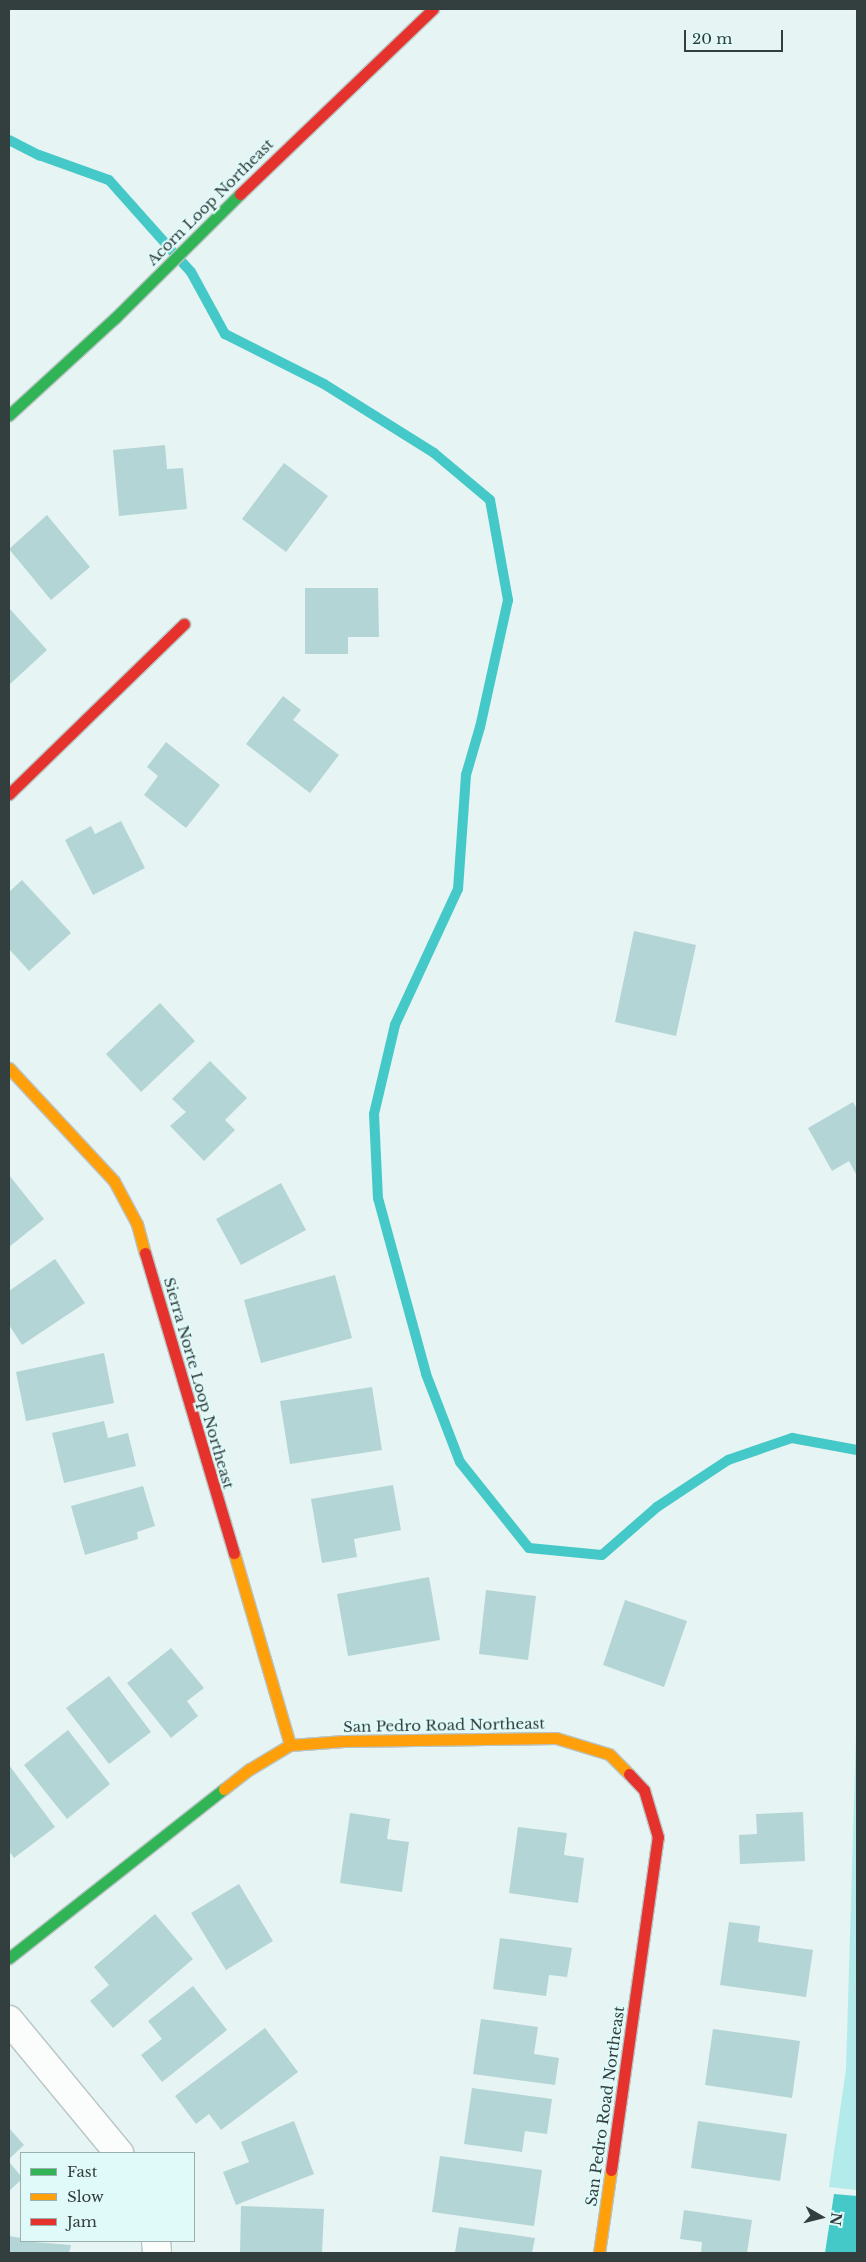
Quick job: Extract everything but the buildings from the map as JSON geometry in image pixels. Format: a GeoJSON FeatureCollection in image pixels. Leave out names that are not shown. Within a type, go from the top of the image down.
{"type":"FeatureCollection","features":[{"type":"Feature","properties":{"kind":"street","name":"Acorn Loop Northeast"},"geometry":{"type":"LineString","coordinates":[[9,415],[116,318],[288,146],[433,9]]}},
{"type":"Feature","properties":{"kind":"street"},"geometry":{"type":"LineString","coordinates":[[9,794],[184,624]]}},
{"type":"Feature","properties":{"kind":"street","name":"Sierra Norte Loop Northeast"},"geometry":{"type":"LineString","coordinates":[[9,1068],[114,1181],[137,1224],[290,1745]]}},
{"type":"Feature","properties":{"kind":"street","name":"San Pedro Road Northeast"},"geometry":{"type":"LineString","coordinates":[[9,1958],[250,1770],[290,1745],[344,1741],[556,1738],[609,1754],[644,1790],[658,1837],[600,2253]]}},
{"type":"Feature","properties":{"kind":"street"},"geometry":{"type":"LineString","coordinates":[[9,2020],[118,2152]]}},
{"type":"Feature","properties":{"kind":"shaded area"},"geometry":{"type":"Polygon","coordinates":[[[857,1701],[857,2190],[829,2187],[846,2069],[857,1701]]]}},
{"type":"Feature","properties":{"kind":"water"},"geometry":{"type":"Polygon","coordinates":[[[834,2194],[857,2196],[857,2253],[825,2253],[834,2194]]]}},
{"type":"Feature","properties":{"kind":"waterway"},"geometry":{"type":"LineString","coordinates":[[9,140],[39,155],[109,180],[191,272],[225,334],[324,384],[434,453],[490,500],[508,600],[480,727],[466,775],[458,889],[395,1025],[374,1114],[378,1198],[426,1374],[460,1462],[529,1548],[602,1555],[657,1507],[728,1460],[792,1438],[857,1450]]}},
{"type":"Feature","properties":{"kind":"traffic: fast"},"geometry":{"type":"LineString","coordinates":[[9,415],[115,318],[240,194]]}},
{"type":"Feature","properties":{"kind":"traffic: fast"},"geometry":{"type":"LineString","coordinates":[[9,1958],[224,1789]]}},
{"type":"Feature","properties":{"kind":"traffic: slow"},"geometry":{"type":"LineString","coordinates":[[9,1068],[114,1181],[137,1224],[145,1253]]}},
{"type":"Feature","properties":{"kind":"traffic: slow"},"geometry":{"type":"LineString","coordinates":[[234,1553],[290,1745]]}},
{"type":"Feature","properties":{"kind":"traffic: slow"},"geometry":{"type":"LineString","coordinates":[[224,1789],[250,1769],[290,1745],[344,1741],[556,1738],[609,1754],[629,1774]]}},
{"type":"Feature","properties":{"kind":"traffic: slow"},"geometry":{"type":"LineString","coordinates":[[599,2253],[611,2170]]}},
{"type":"Feature","properties":{"kind":"traffic: jam"},"geometry":{"type":"LineString","coordinates":[[240,194],[433,9]]}},
{"type":"Feature","properties":{"kind":"traffic: jam"},"geometry":{"type":"LineString","coordinates":[[9,794],[184,624]]}},
{"type":"Feature","properties":{"kind":"traffic: jam"},"geometry":{"type":"LineString","coordinates":[[145,1253],[234,1553]]}},
{"type":"Feature","properties":{"kind":"traffic: jam"},"geometry":{"type":"LineString","coordinates":[[611,2170],[658,1837],[644,1790],[629,1774]]}}]}
